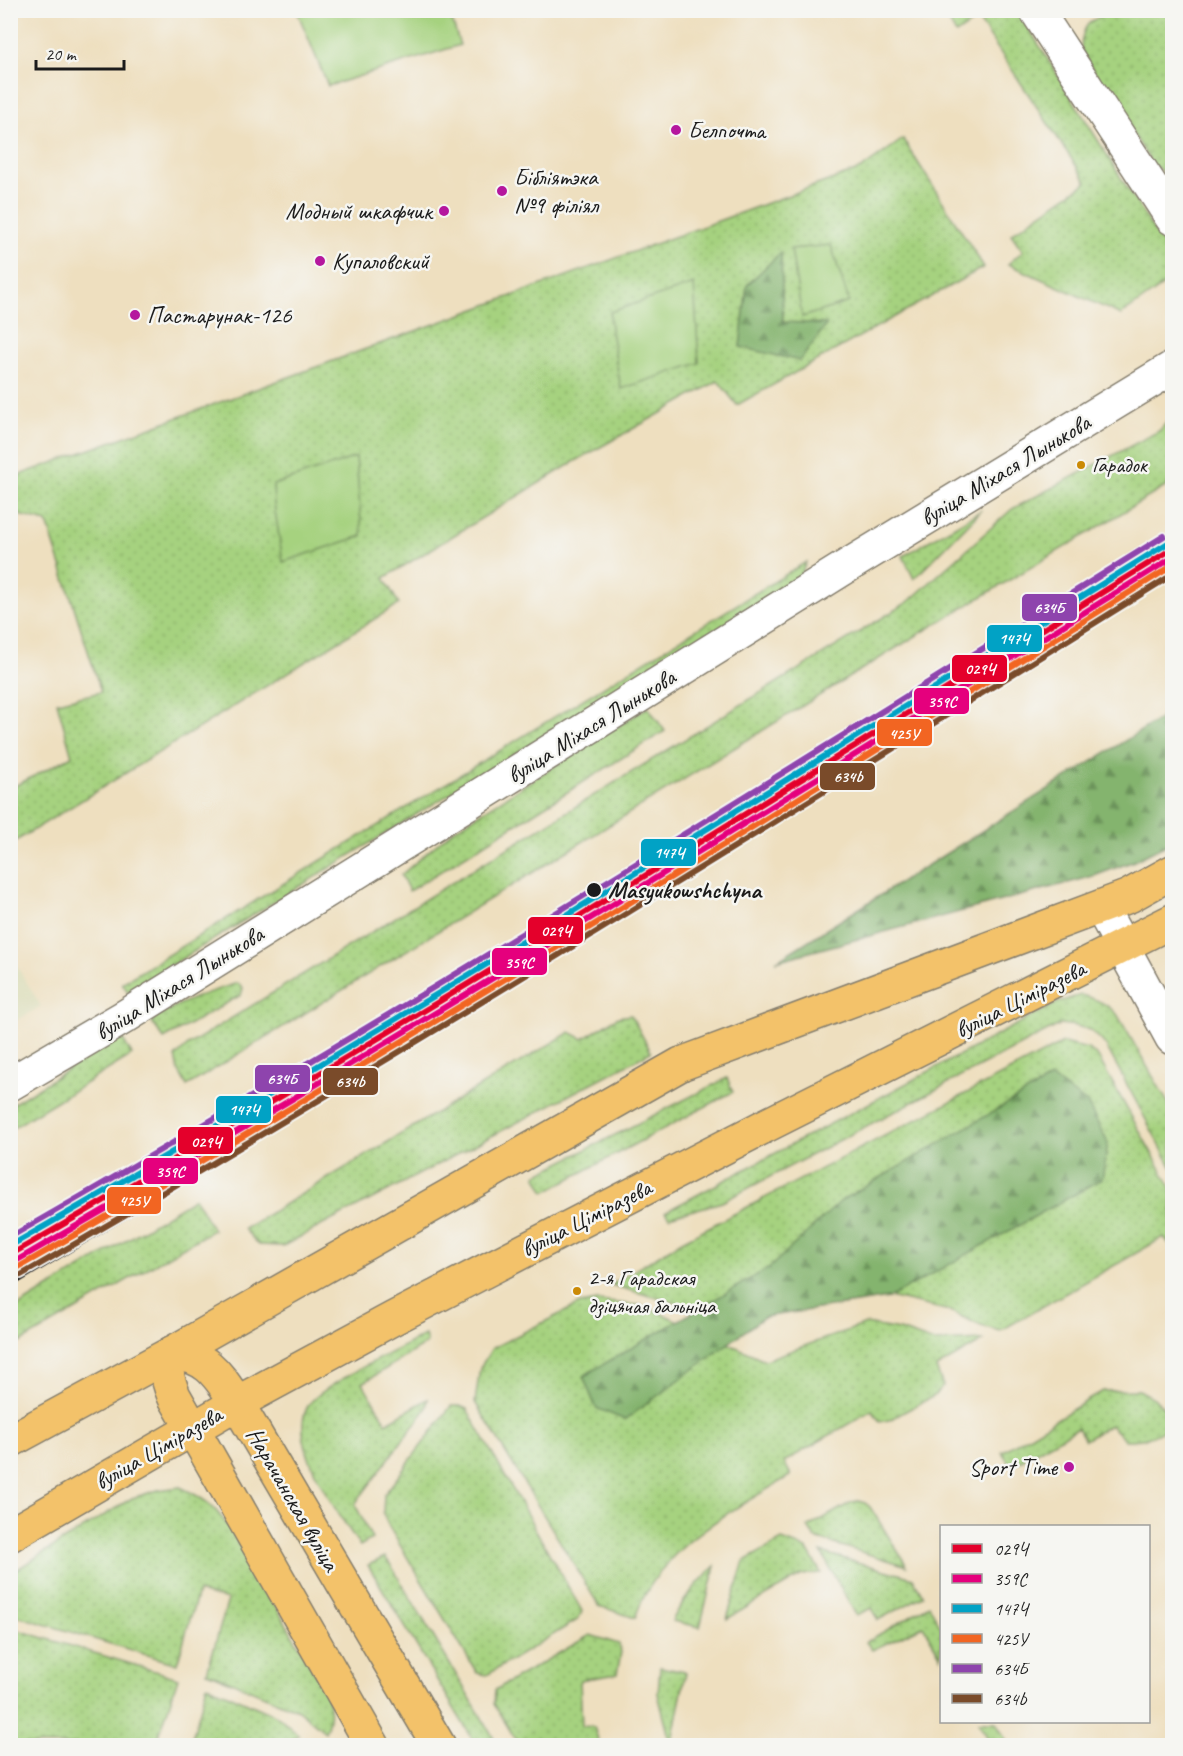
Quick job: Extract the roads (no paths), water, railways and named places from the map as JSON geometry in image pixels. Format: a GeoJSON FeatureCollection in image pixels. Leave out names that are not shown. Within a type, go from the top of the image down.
{"type":"FeatureCollection","features":[{"type":"Feature","properties":{"kind":"main road","name":"вуліца Ціміразева"},"geometry":{"type":"LineString","coordinates":[[10,1441],[172,1353],[681,1064],[1101,907],[1129,896],[1173,872]]}},
{"type":"Feature","properties":{"kind":"main road","name":"вуліца Ціміразева"},"geometry":{"type":"LineString","coordinates":[[10,1535],[237,1403],[547,1237],[1173,921]]}},
{"type":"Feature","properties":{"kind":"main road","name":"Нарачанская вуліца"},"geometry":{"type":"LineString","coordinates":[[172,1353],[189,1354],[215,1372],[237,1403],[439,1746]]}},
{"type":"Feature","properties":{"kind":"main road"},"geometry":{"type":"LineString","coordinates":[[172,1353],[166,1364],[167,1377],[174,1396],[373,1746]]}},
{"type":"Feature","properties":{"kind":"street"},"geometry":{"type":"LineString","coordinates":[[1036,10],[1173,218]]}},
{"type":"Feature","properties":{"kind":"street","name":"вуліца Міхася Лынькова"},"geometry":{"type":"LineString","coordinates":[[10,1084],[132,1012],[932,513],[1173,368]]}},
{"type":"Feature","properties":{"kind":"street"},"geometry":{"type":"LineString","coordinates":[[1101,907],[1173,1038]]}},
{"type":"Feature","properties":{"kind":"railway"},"geometry":{"type":"LineString","coordinates":[[10,1286],[203,1171],[1172,576]]}},
{"type":"Feature","properties":{"kind":"place","name":"Белпочта"},"geometry":{"type":"Point","coordinates":[676,130]}},
{"type":"Feature","properties":{"kind":"place","name":"Бібліятэка №9 філіял"},"geometry":{"type":"Point","coordinates":[502,191]}},
{"type":"Feature","properties":{"kind":"place","name":"Модный шкафчик"},"geometry":{"type":"Point","coordinates":[444,211]}},
{"type":"Feature","properties":{"kind":"place","name":"Купаловский"},"geometry":{"type":"Point","coordinates":[320,261]}},
{"type":"Feature","properties":{"kind":"place","name":"Пастарунак-126"},"geometry":{"type":"Point","coordinates":[135,315]}},
{"type":"Feature","properties":{"kind":"place","name":"Гарадок"},"geometry":{"type":"Point","coordinates":[1081,465]}},
{"type":"Feature","properties":{"kind":"place","name":"Masyukowshchyna"},"geometry":{"type":"Point","coordinates":[594,890]}},
{"type":"Feature","properties":{"kind":"place","name":"2-я Гарадская дзіцячая бальніца"},"geometry":{"type":"Point","coordinates":[577,1291]}},
{"type":"Feature","properties":{"kind":"place","name":"Sport Time"},"geometry":{"type":"Point","coordinates":[1069,1467]}}]}
